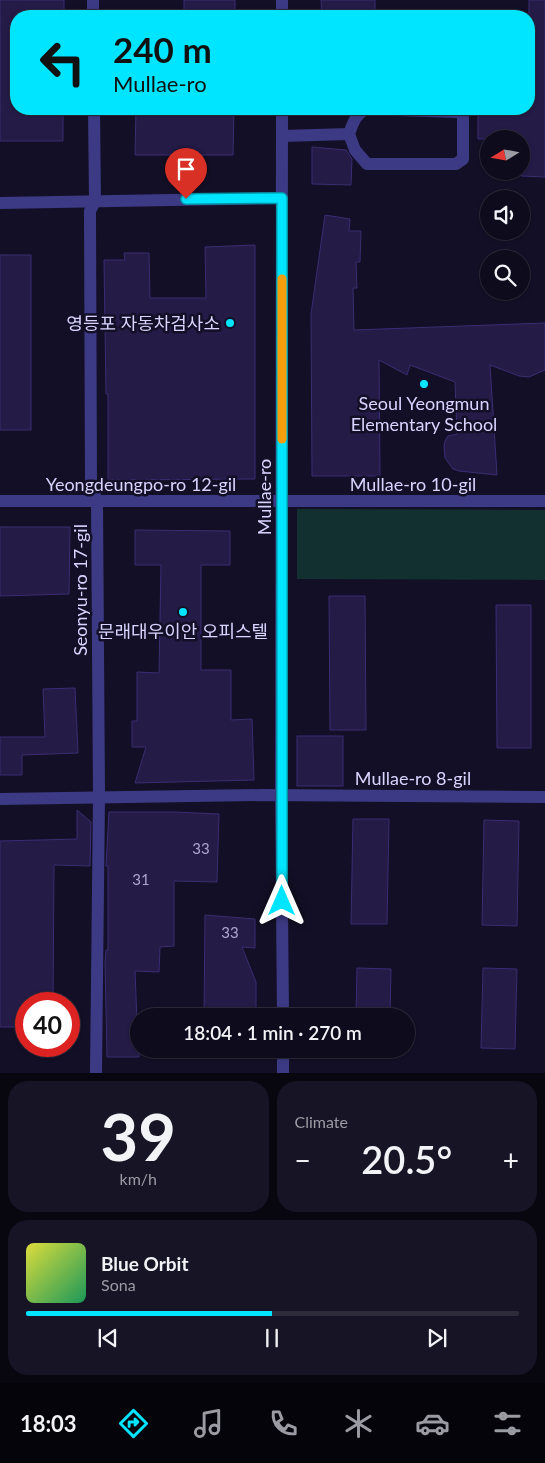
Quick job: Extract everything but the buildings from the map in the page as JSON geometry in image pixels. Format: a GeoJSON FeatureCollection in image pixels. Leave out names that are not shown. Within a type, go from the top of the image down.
{"type":"FeatureCollection","features":[{"type":"Feature","properties":{"kind":"street","name":"Seonyu-ro 17-gil"},"geometry":{"type":"LineString","coordinates":[[94,115],[95,201],[90,211],[91,485],[97,501],[99,796],[96,1073]]}},
{"type":"Feature","properties":{"kind":"street","name":"Mullae-ro"},"geometry":{"type":"LineString","coordinates":[[282,115],[281,795],[283,1008]]}},
{"type":"Feature","properties":{"kind":"street"},"geometry":{"type":"LineString","coordinates":[[358,115],[349,134],[355,150],[367,164],[456,164],[463,159],[462,115]]}},
{"type":"Feature","properties":{"kind":"street"},"geometry":{"type":"LineString","coordinates":[[282,136],[349,134]]}},
{"type":"Feature","properties":{"kind":"street"},"geometry":{"type":"LineString","coordinates":[[0,203],[282,198]]}},
{"type":"Feature","properties":{"kind":"street","name":"Yeongdeungpo-ro 12-gil"},"geometry":{"type":"LineString","coordinates":[[0,501],[282,501]]}},
{"type":"Feature","properties":{"kind":"street","name":"Mullae-ro 10-gil"},"geometry":{"type":"LineString","coordinates":[[282,501],[545,501]]}},
{"type":"Feature","properties":{"kind":"street"},"geometry":{"type":"LineString","coordinates":[[0,799],[99,796],[281,795]]}},
{"type":"Feature","properties":{"kind":"street","name":"Mullae-ro 8-gil"},"geometry":{"type":"LineString","coordinates":[[281,795],[545,797]]}},
{"type":"Feature","properties":{"kind":"street"},"geometry":{"type":"LineString","coordinates":[[283,1058],[283,1073]]}},
{"type":"Feature","properties":{"kind":"green space"},"geometry":{"type":"Polygon","coordinates":[[[297,509],[545,510],[545,580],[297,579],[297,509]]]}},
{"type":"Feature","properties":{"kind":"slow traffic"},"geometry":{"type":"LineString","coordinates":[[282,279],[282,439]]}},
{"type":"Feature","properties":{"kind":"place","name":"영등포 자동차검사소"},"geometry":{"type":"Point","coordinates":[230,323]}},
{"type":"Feature","properties":{"kind":"place","name":"Seoul Yeongmun Elementary School"},"geometry":{"type":"Point","coordinates":[424,384]}},
{"type":"Feature","properties":{"kind":"place","name":"문래대우이안 오피스텔"},"geometry":{"type":"Point","coordinates":[183,612]}},
{"type":"Feature","properties":{"kind":"route"},"geometry":{"type":"LineString","coordinates":[[186,199],[282,198],[282,901]]}}]}
